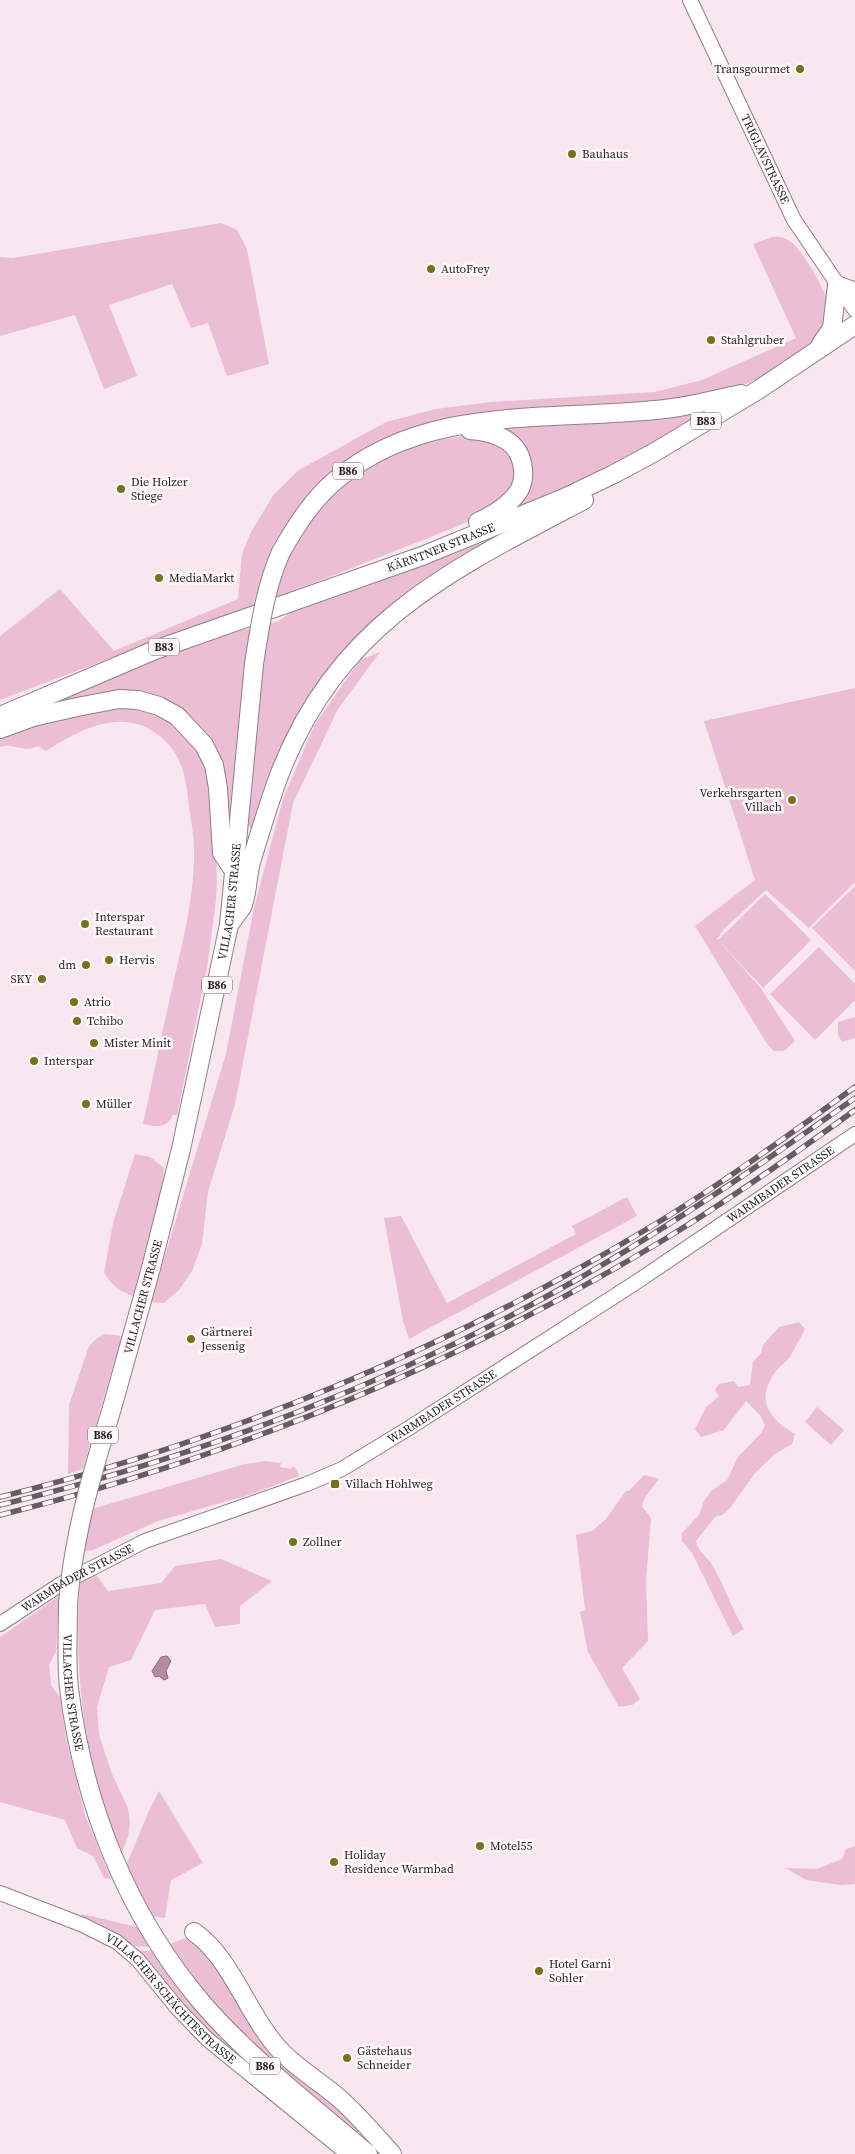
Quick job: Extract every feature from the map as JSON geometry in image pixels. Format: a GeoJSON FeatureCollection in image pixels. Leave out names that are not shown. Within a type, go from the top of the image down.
{"type":"FeatureCollection","features":[{"type":"Feature","properties":{"kind":"main road"},"geometry":{"type":"LineString","coordinates":[[815,352],[832,328],[838,285],[855,292]]}},
{"type":"Feature","properties":{"kind":"main road","name":"KÄRNTNER STRASSE"},"geometry":{"type":"LineString","coordinates":[[0,716],[154,650],[422,556],[564,498],[614,474],[758,390],[855,325]]}},
{"type":"Feature","properties":{"kind":"main road","name":"VILLACHER STRASSE"},"geometry":{"type":"LineString","coordinates":[[368,2154],[259,2060],[204,2004],[173,1966],[141,1916],[111,1853],[81,1764],[69,1686],[68,1604],[71,1564],[87,1491],[133,1335],[181,1149],[229,926],[254,664],[271,574],[281,552],[312,505],[334,481],[354,466],[384,448],[421,434],[475,422],[656,410],[706,403],[758,390]]}},
{"type":"Feature","properties":{"kind":"main road"},"geometry":{"type":"LineString","coordinates":[[422,556],[433,540],[496,514],[520,491],[524,474],[523,461],[515,447],[502,437],[490,432],[444,429]]}},
{"type":"Feature","properties":{"kind":"main road"},"geometry":{"type":"LineString","coordinates":[[229,926],[242,906],[250,864],[280,772],[299,732],[336,672],[362,642],[415,597],[478,556],[593,496],[614,474]]}},
{"type":"Feature","properties":{"kind":"main road"},"geometry":{"type":"LineString","coordinates":[[0,729],[50,713],[118,699],[138,700],[159,706],[177,716],[204,745],[214,765],[218,788],[222,853],[234,871]]}},
{"type":"Feature","properties":{"kind":"main road"},"geometry":{"type":"LineString","coordinates":[[194,1932],[204,1939],[217,1954],[246,2003],[274,2044],[340,2099],[392,2154]]}},
{"type":"Feature","properties":{"kind":"street","name":"TRIGLAVSTRASSE"},"geometry":{"type":"LineString","coordinates":[[690,0],[794,220],[855,310]]}},
{"type":"Feature","properties":{"kind":"street","name":"WARMBADER STRASSE"},"geometry":{"type":"LineString","coordinates":[[0,1624],[61,1584],[145,1541],[307,1484],[342,1468],[409,1428],[635,1283],[855,1134]]}},
{"type":"Feature","properties":{"kind":"street","name":"VILLACHER SCHÄCHTESTRASSE"},"geometry":{"type":"LineString","coordinates":[[0,1893],[83,1925],[118,1942],[130,1952],[206,2039],[348,2154]]}},
{"type":"Feature","properties":{"kind":"shaded area"},"geometry":{"type":"Polygon","coordinates":[[[221,223],[237,230],[247,249],[269,364],[227,376],[208,323],[191,328],[172,284],[109,305],[137,376],[104,389],[75,315],[0,336],[0,257],[13,258],[221,223]]]}},
{"type":"Feature","properties":{"kind":"shaded area"},"geometry":{"type":"Polygon","coordinates":[[[772,237],[779,237],[790,241],[802,254],[816,276],[830,309],[830,316],[825,328],[816,339],[805,350],[779,368],[740,386],[695,398],[664,402],[469,416],[424,425],[399,433],[371,446],[346,462],[324,480],[305,500],[288,523],[274,548],[254,604],[0,700],[0,636],[60,589],[114,651],[238,599],[242,554],[251,532],[274,494],[299,470],[386,422],[436,409],[491,402],[655,392],[702,380],[796,338],[753,244],[772,237]]]}},
{"type":"Feature","properties":{"kind":"shaded area"},"geometry":{"type":"Polygon","coordinates":[[[713,408],[597,471],[549,494],[520,505],[519,502],[527,489],[500,429],[713,408]]]}},
{"type":"Feature","properties":{"kind":"shaded area"},"geometry":{"type":"Polygon","coordinates":[[[469,436],[486,437],[510,453],[516,470],[512,489],[487,513],[273,599],[286,562],[296,542],[311,520],[329,500],[349,483],[393,455],[443,439],[469,436]]]}},
{"type":"Feature","properties":{"kind":"shaded area"},"geometry":{"type":"Polygon","coordinates":[[[479,543],[481,546],[344,651],[256,827],[251,829],[247,824],[268,624],[279,621],[292,611],[479,543]]]}},
{"type":"Feature","properties":{"kind":"shaded area"},"geometry":{"type":"Polygon","coordinates":[[[250,629],[244,671],[246,675],[230,834],[227,834],[224,793],[172,708],[66,703],[43,705],[102,679],[238,630],[250,629]]]}},
{"type":"Feature","properties":{"kind":"shaded area"},"geometry":{"type":"Polygon","coordinates":[[[380,652],[338,709],[293,803],[235,1104],[208,1192],[202,1244],[192,1271],[179,1290],[164,1303],[151,1302],[226,1054],[254,908],[283,799],[315,724],[360,660],[380,652]]]}},
{"type":"Feature","properties":{"kind":"shaded area","name":"Verkehrsgarten Villach"},"geometry":{"type":"Polygon","coordinates":[[[855,688],[855,882],[809,928],[766,890],[724,929],[717,939],[760,987],[795,1041],[784,1051],[774,1051],[767,1044],[695,926],[755,880],[704,721],[855,688]]]}},
{"type":"Feature","properties":{"kind":"shaded area"},"geometry":{"type":"Polygon","coordinates":[[[117,706],[147,709],[172,722],[192,740],[207,766],[215,829],[216,900],[207,968],[177,1115],[173,1115],[168,1123],[161,1126],[143,1124],[186,926],[192,887],[194,868],[193,833],[182,767],[173,749],[166,741],[143,726],[129,722],[100,724],[72,736],[46,751],[38,746],[27,749],[10,746],[0,747],[0,735],[20,727],[117,706]]]}},
{"type":"Feature","properties":{"kind":"shaded area"},"geometry":{"type":"Polygon","coordinates":[[[855,886],[855,971],[812,928],[855,886]]]}},
{"type":"Feature","properties":{"kind":"shaded area"},"geometry":{"type":"Polygon","coordinates":[[[765,894],[811,940],[763,988],[718,940],[765,894]]]}},
{"type":"Feature","properties":{"kind":"shaded area"},"geometry":{"type":"Polygon","coordinates":[[[819,947],[855,984],[855,1000],[815,1040],[770,994],[819,947]]]}},
{"type":"Feature","properties":{"kind":"shaded area"},"geometry":{"type":"Polygon","coordinates":[[[855,1017],[855,1038],[842,1042],[838,1035],[838,1022],[855,1017]]]}},
{"type":"Feature","properties":{"kind":"shaded area"},"geometry":{"type":"Polygon","coordinates":[[[135,1154],[150,1157],[164,1168],[162,1189],[133,1296],[116,1287],[104,1273],[113,1223],[135,1154]]]}},
{"type":"Feature","properties":{"kind":"shaded area"},"geometry":{"type":"Polygon","coordinates":[[[627,1197],[637,1216],[409,1339],[403,1321],[384,1218],[401,1216],[447,1303],[576,1234],[572,1226],[627,1197]]]}},
{"type":"Feature","properties":{"kind":"shaded area"},"geometry":{"type":"Polygon","coordinates":[[[799,1322],[805,1329],[790,1357],[776,1371],[766,1390],[768,1407],[772,1414],[795,1434],[792,1444],[775,1454],[755,1473],[730,1508],[722,1515],[716,1516],[696,1541],[700,1550],[716,1571],[744,1629],[733,1636],[692,1553],[682,1541],[682,1533],[699,1515],[704,1501],[711,1491],[727,1480],[738,1457],[762,1432],[765,1425],[760,1415],[746,1401],[724,1430],[701,1437],[695,1429],[706,1407],[719,1396],[715,1390],[719,1384],[734,1381],[738,1387],[750,1385],[753,1362],[761,1353],[763,1345],[779,1327],[799,1322]]]}},
{"type":"Feature","properties":{"kind":"shaded area"},"geometry":{"type":"Polygon","coordinates":[[[105,1334],[122,1336],[83,1469],[68,1474],[69,1405],[89,1346],[105,1334]]]}},
{"type":"Feature","properties":{"kind":"shaded area"},"geometry":{"type":"Polygon","coordinates":[[[817,1407],[844,1430],[831,1445],[805,1422],[817,1407]]]}},
{"type":"Feature","properties":{"kind":"shaded area"},"geometry":{"type":"Polygon","coordinates":[[[266,1461],[281,1463],[280,1467],[291,1469],[293,1466],[299,1476],[252,1494],[158,1521],[93,1550],[83,1552],[92,1509],[245,1464],[266,1461]]]}},
{"type":"Feature","properties":{"kind":"shaded area"},"geometry":{"type":"Polygon","coordinates":[[[644,1475],[659,1479],[645,1497],[642,1506],[651,1518],[646,1581],[648,1641],[622,1668],[640,1699],[632,1705],[619,1707],[588,1652],[580,1612],[585,1610],[576,1535],[592,1531],[606,1519],[626,1491],[629,1491],[644,1475]]]}},
{"type":"Feature","properties":{"kind":"shaded area"},"geometry":{"type":"Polygon","coordinates":[[[221,1559],[272,1581],[240,1606],[240,1624],[215,1627],[205,1604],[155,1610],[131,1660],[109,1667],[97,1707],[99,1735],[112,1774],[128,1808],[130,1822],[128,1837],[121,1854],[98,1788],[84,1720],[78,1651],[80,1582],[95,1573],[108,1591],[161,1583],[175,1566],[221,1559]]]}},
{"type":"Feature","properties":{"kind":"shaded area"},"geometry":{"type":"Polygon","coordinates":[[[59,1596],[56,1652],[49,1665],[51,1685],[60,1697],[66,1738],[85,1815],[111,1879],[104,1878],[93,1856],[77,1848],[65,1820],[0,1802],[0,1637],[59,1596]]]}},
{"type":"Feature","properties":{"kind":"shaded area"},"geometry":{"type":"Polygon","coordinates":[[[167,1656],[171,1661],[166,1671],[168,1678],[164,1680],[159,1676],[155,1677],[152,1671],[161,1657],[167,1656]]]}},
{"type":"Feature","properties":{"kind":"shaded area"},"geometry":{"type":"Polygon","coordinates":[[[159,1791],[203,1863],[171,1880],[165,1918],[152,1916],[126,1866],[159,1791]]]}},
{"type":"Feature","properties":{"kind":"shaded area"},"geometry":{"type":"Polygon","coordinates":[[[855,1846],[855,1884],[840,1885],[806,1880],[786,1868],[817,1869],[842,1859],[846,1849],[855,1846]]]}},
{"type":"Feature","properties":{"kind":"shaded area"},"geometry":{"type":"Polygon","coordinates":[[[82,1914],[137,1927],[150,1947],[131,1946],[104,1926],[82,1916],[82,1914]]]}},
{"type":"Feature","properties":{"kind":"shaded area"},"geometry":{"type":"Polygon","coordinates":[[[188,1937],[200,1944],[234,1993],[361,2127],[360,2132],[355,2132],[308,2093],[220,2009],[180,1962],[170,1944],[188,1937]]]}},
{"type":"Feature","properties":{"kind":"shaded area"},"geometry":{"type":"Polygon","coordinates":[[[136,1950],[152,1950],[166,1970],[255,2069],[204,2029],[136,1950]]]}},
{"type":"Feature","properties":{"kind":"railway"},"geometry":{"type":"LineString","coordinates":[[0,1497],[86,1474],[256,1418],[339,1385],[421,1349],[501,1310],[580,1268],[657,1223],[733,1174],[855,1087]]}},
{"type":"Feature","properties":{"kind":"railway"},"geometry":{"type":"LineString","coordinates":[[0,1505],[150,1464],[224,1439],[369,1383],[440,1351],[578,1279],[649,1237],[719,1192],[855,1098]]}},
{"type":"Feature","properties":{"kind":"railway"},"geometry":{"type":"LineString","coordinates":[[0,1515],[88,1492],[174,1465],[259,1435],[343,1402],[426,1366],[507,1327],[665,1239],[714,1208],[855,1110]]}},
{"type":"Feature","properties":{"kind":"place","name":"Transgourmet"},"geometry":{"type":"Point","coordinates":[800,69]}},
{"type":"Feature","properties":{"kind":"place","name":"Bauhaus"},"geometry":{"type":"Point","coordinates":[572,154]}},
{"type":"Feature","properties":{"kind":"place","name":"AutoFrey"},"geometry":{"type":"Point","coordinates":[431,269]}},
{"type":"Feature","properties":{"kind":"place","name":"Stahlgruber"},"geometry":{"type":"Point","coordinates":[711,340]}},
{"type":"Feature","properties":{"kind":"place","name":"Die Holzer Stiege"},"geometry":{"type":"Point","coordinates":[121,489]}},
{"type":"Feature","properties":{"kind":"place","name":"MediaMarkt"},"geometry":{"type":"Point","coordinates":[159,578]}},
{"type":"Feature","properties":{"kind":"place","name":"Verkehrsgarten Villach"},"geometry":{"type":"Point","coordinates":[792,800]}},
{"type":"Feature","properties":{"kind":"place","name":"Interspar Restaurant"},"geometry":{"type":"Point","coordinates":[85,924]}},
{"type":"Feature","properties":{"kind":"place","name":"Hervis"},"geometry":{"type":"Point","coordinates":[109,960]}},
{"type":"Feature","properties":{"kind":"place","name":"dm"},"geometry":{"type":"Point","coordinates":[86,965]}},
{"type":"Feature","properties":{"kind":"place","name":"SKY"},"geometry":{"type":"Point","coordinates":[42,979]}},
{"type":"Feature","properties":{"kind":"place","name":"Atrio"},"geometry":{"type":"Point","coordinates":[74,1002]}},
{"type":"Feature","properties":{"kind":"place","name":"Tchibo"},"geometry":{"type":"Point","coordinates":[77,1021]}},
{"type":"Feature","properties":{"kind":"place","name":"Mister Minit"},"geometry":{"type":"Point","coordinates":[94,1043]}},
{"type":"Feature","properties":{"kind":"place","name":"Interspar"},"geometry":{"type":"Point","coordinates":[34,1061]}},
{"type":"Feature","properties":{"kind":"place","name":"Müller"},"geometry":{"type":"Point","coordinates":[86,1104]}},
{"type":"Feature","properties":{"kind":"place","name":"Gärtnerei Jessenig"},"geometry":{"type":"Point","coordinates":[191,1339]}},
{"type":"Feature","properties":{"kind":"place","name":"Villach Hohlweg"},"geometry":{"type":"Point","coordinates":[335,1484]}},
{"type":"Feature","properties":{"kind":"place","name":"Zollner"},"geometry":{"type":"Point","coordinates":[293,1542]}},
{"type":"Feature","properties":{"kind":"place","name":"Motel55"},"geometry":{"type":"Point","coordinates":[480,1846]}},
{"type":"Feature","properties":{"kind":"place","name":"Holiday Residence Warmbad"},"geometry":{"type":"Point","coordinates":[334,1862]}},
{"type":"Feature","properties":{"kind":"place","name":"Hotel Garni Sohler"},"geometry":{"type":"Point","coordinates":[539,1971]}},
{"type":"Feature","properties":{"kind":"place","name":"Gästehaus Schneider"},"geometry":{"type":"Point","coordinates":[347,2058]}}]}
